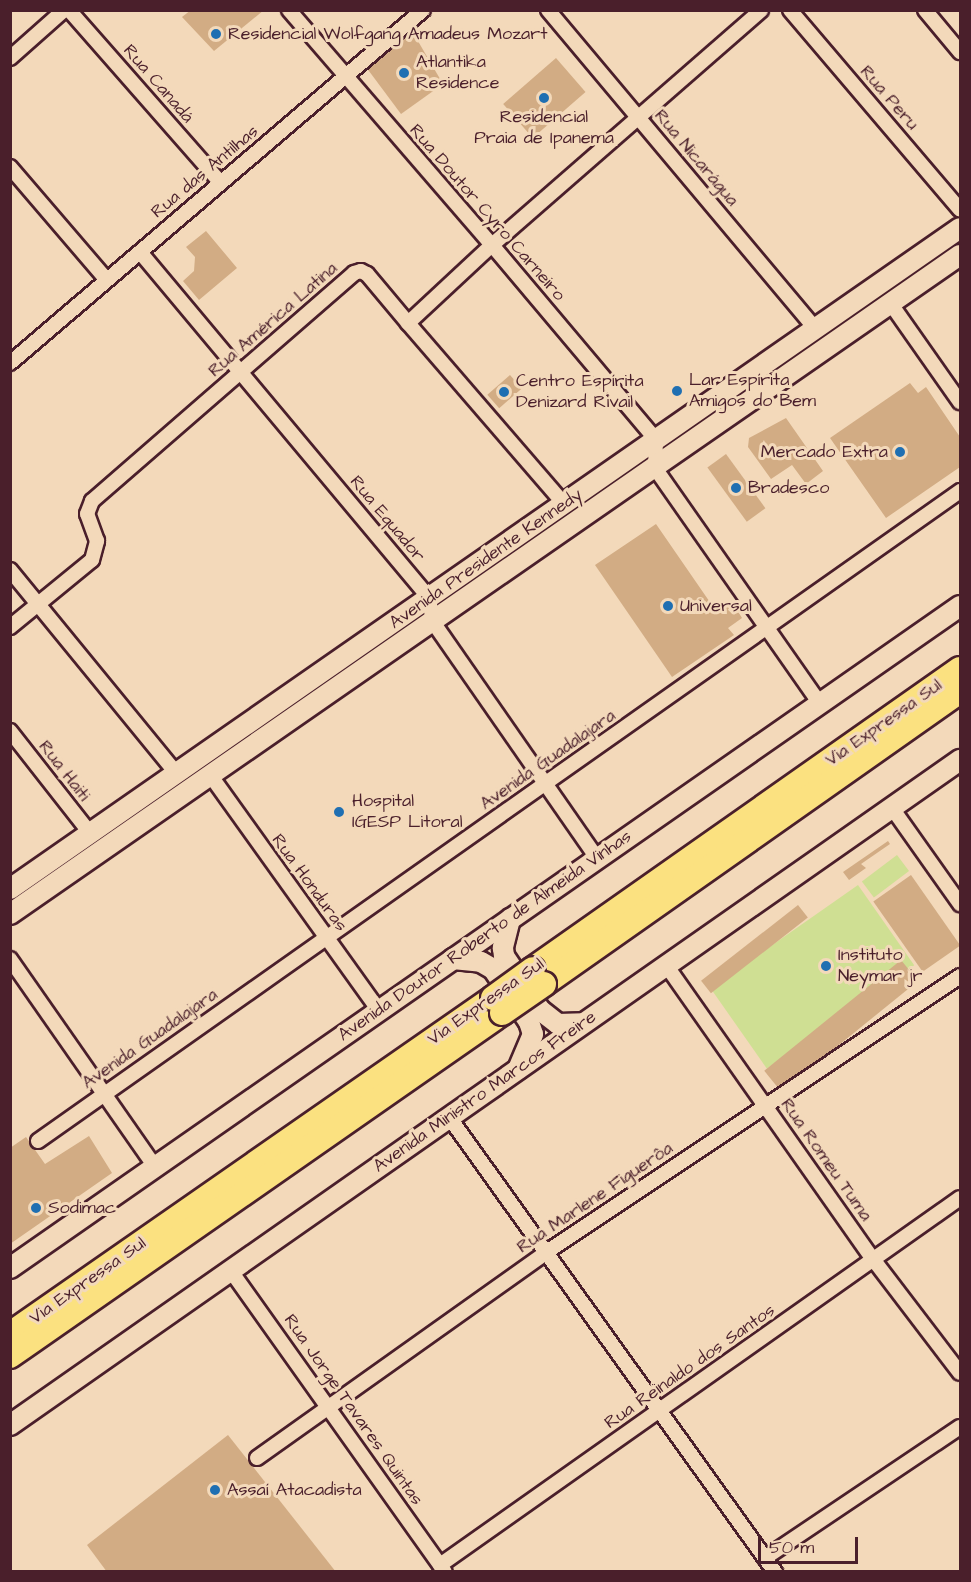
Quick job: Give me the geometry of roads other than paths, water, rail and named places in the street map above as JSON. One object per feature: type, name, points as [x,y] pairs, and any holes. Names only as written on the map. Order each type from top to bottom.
[{"type":"highway","name":"Via Expressa Sul","points":[[538,977],[960,669]]},
{"type":"highway","name":"Via Expressa Sul","points":[[10,1356],[538,977],[960,692]]},
{"type":"highway","name":"Via Expressa Sul","points":[[10,1334],[498,1005]]},
{"type":"main road","name":"Avenida Presidente Kennedy","points":[[10,889],[960,228]]},
{"type":"main road","name":"Avenida Presidente Kennedy","points":[[10,915],[960,255]]},
{"type":"main road","name":"Avenida Doutor Roberto de Almeida Vinhas","points":[[10,1268],[960,606]]},
{"type":"main road","name":"Avenida Ministro Marcos Freire","points":[[10,1425],[960,760]]},
{"type":"main road","points":[[510,919],[503,948],[504,956],[540,1010],[558,1024],[583,1023]]},
{"type":"main road","points":[[453,958],[481,962],[493,969],[529,1022],[533,1034],[518,1069]]},
{"type":"street","points":[[10,58],[64,10]]},
{"type":"street","name":"Rua Canadá","points":[[69,10],[220,182]]},
{"type":"street","name":"Rua Doutor Cyro Carneiro","points":[[289,10],[345,78],[492,245],[656,441]]},
{"type":"street","name":"Rua das Antilhas","points":[[10,363],[423,10]]},
{"type":"street","name":"Rua Nicarágua","points":[[548,10],[816,329]]},
{"type":"street","points":[[564,504],[408,323],[492,245],[760,10]]},
{"type":"street","name":"Rua Peru","points":[[790,10],[960,210]]},
{"type":"street","points":[[925,10],[960,52]]},
{"type":"street","points":[[10,167],[106,279]]},
{"type":"street","name":"Rua Equador","points":[[140,252],[429,598]]},
{"type":"street","name":"Rua América Latina","points":[[10,627],[93,560],[97,541],[87,519],[88,505],[354,273],[361,271],[367,274],[408,323]]},
{"type":"street","points":[[891,304],[960,402]]},
{"type":"street","points":[[656,441],[654,468],[820,704]]},
{"type":"street","name":"Avenida Guadalajara","points":[[38,1141],[960,491]]},
{"type":"street","points":[[10,570],[176,773]]},
{"type":"street","points":[[429,598],[433,622],[597,858]]},
{"type":"street","name":"Rua Haiti","points":[[10,731],[90,834]]},
{"type":"street","name":"Rua Honduras","points":[[211,776],[379,1011]]},
{"type":"street","points":[[892,808],[960,903]]},
{"type":"street","points":[[10,959],[155,1167]]},
{"type":"street","name":"Rua Romeu Tuma","points":[[666,965],[873,1259],[960,1374]]},
{"type":"street","name":"Rua Marlene Figuerôa","points":[[257,1458],[545,1253],[960,976]]},
{"type":"street","points":[[450,1117],[775,1572]]},
{"type":"street","name":"Rua Reinaldo dos Santos","points":[[442,1568],[659,1410],[960,1198]]},
{"type":"street","name":"Rua Jorge Tavares Quintas","points":[[231,1271],[442,1568]]},
{"type":"street","points":[[765,1558],[960,1427]]},
{"type":"place","name":"Residencial Wolfgang Amadeus Mozart","points":[[216,34]]},
{"type":"place","name":"Atlantika Residence","points":[[404,73]]},
{"type":"place","name":"Residencial Praia de Ipanema","points":[[544,98]]},
{"type":"place","name":"Lar Espírita Amigos do Bem","points":[[677,391]]},
{"type":"place","name":"Centro Espírita Denizard Rivail","points":[[504,392]]},
{"type":"place","name":"Mercado Extra","points":[[900,452]]},
{"type":"place","name":"Bradesco","points":[[736,488]]},
{"type":"place","name":"Universal","points":[[668,606]]},
{"type":"place","name":"Hospital IGESP Litoral","points":[[339,812]]},
{"type":"place","name":"Instituto Neymar jr","points":[[826,966]]},
{"type":"place","name":"Sodimac","points":[[36,1208]]},
{"type":"place","name":"Assaí Atacadista","points":[[215,1490]]}]
